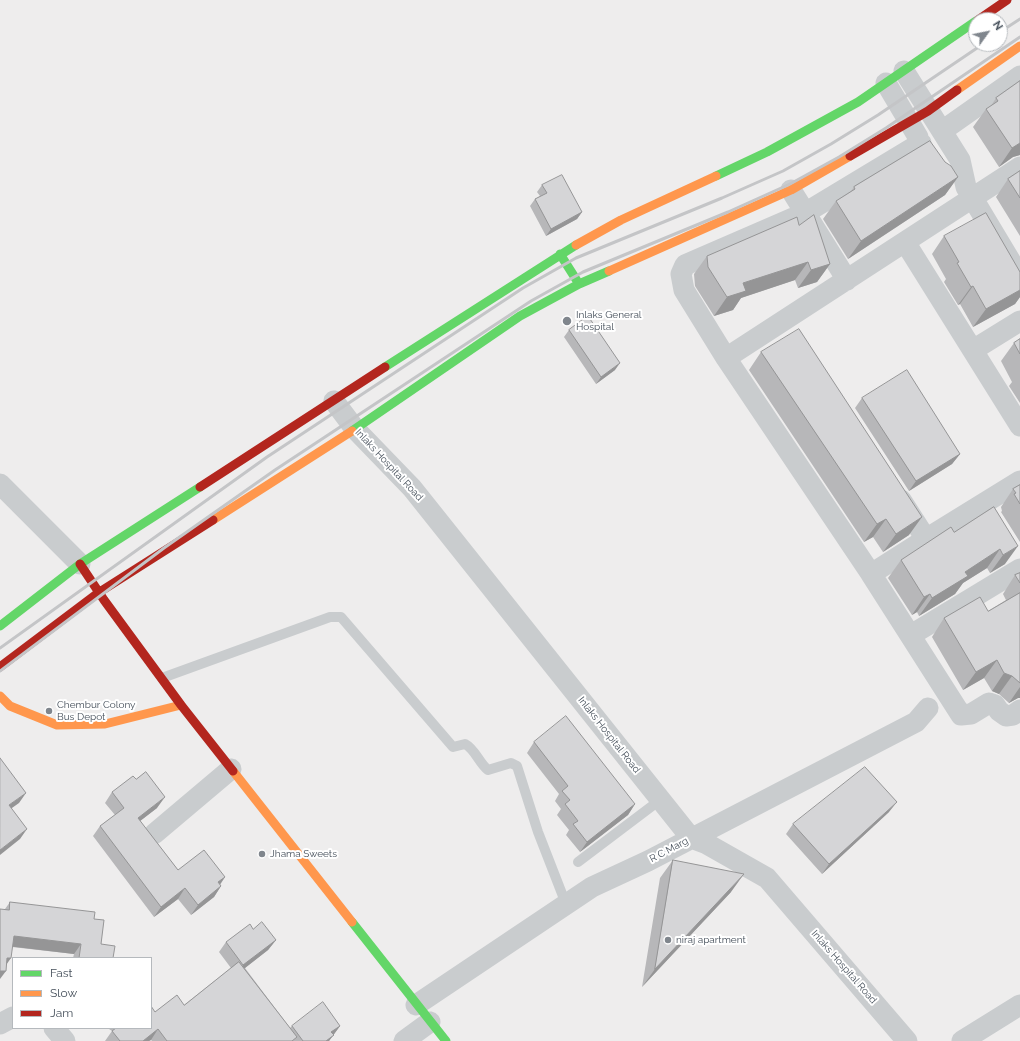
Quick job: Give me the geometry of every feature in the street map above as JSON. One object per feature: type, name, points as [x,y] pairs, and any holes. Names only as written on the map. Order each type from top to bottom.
[{"type":"main road","points":[[990,12],[1007,0]]},
{"type":"main road","points":[[0,626],[80,564],[560,254],[621,220],[768,152],[858,102],[968,27]]},
{"type":"main road","points":[[0,667],[98,594],[355,429],[520,316],[579,284],[791,190],[928,111],[1020,46]]},
{"type":"main road","points":[[560,254],[579,284]]},
{"type":"main road","points":[[80,564],[98,594],[181,705],[416,1005],[446,1041]]},
{"type":"main road","points":[[0,696],[10,706],[57,725],[106,724],[181,705]]},
{"type":"street","points":[[904,71],[960,160],[969,193],[1020,277]]},
{"type":"street","points":[[942,131],[1020,76]]},
{"type":"street","points":[[886,83],[908,122],[938,167],[969,193]]},
{"type":"street","points":[[921,142],[805,213],[684,265],[681,274],[684,290],[726,358],[871,574],[961,715],[971,714],[989,703],[995,705],[999,711],[1006,716],[1013,715],[1020,710]]},
{"type":"street","points":[[726,358],[788,327],[847,280],[905,242],[969,193],[1020,167]]},
{"type":"street","points":[[791,190],[847,280]]},
{"type":"street","points":[[905,242],[1020,426]]},
{"type":"street","points":[[973,350],[1020,321]]},
{"type":"street","name":"Inlaks Hospital Road","points":[[334,401],[355,429],[412,488],[690,838],[707,844],[767,878],[907,1041]]},
{"type":"street","points":[[871,574],[926,539],[987,511],[1020,481]]},
{"type":"street","points":[[0,484],[80,564]]},
{"type":"street","points":[[891,486],[926,539]]},
{"type":"street","points":[[911,636],[1017,562]]},
{"type":"street","name":"R C Marg","points":[[416,1005],[592,887],[648,861],[916,722],[928,708]]},
{"type":"street","points":[[154,834],[231,769]]},
{"type":"street","points":[[962,1041],[1020,1005]]},
{"type":"street","points":[[0,1024],[12,1018]]},
{"type":"street","points":[[404,1041],[430,1022]]},
{"type":"street","points":[[55,1029],[65,1041]]},
{"type":"lane","points":[[162,678],[330,617],[341,617],[453,747],[465,744],[469,746],[482,766],[488,770],[511,763],[517,766],[538,832],[566,904]]},
{"type":"lane","points":[[578,862],[660,800]]},
{"type":"building","points":[[1020,81],[1020,143],[1012,148],[986,109],[998,101],[996,98]]},
{"type":"building","points":[[930,141],[945,162],[951,166],[958,177],[861,241],[836,201],[855,189],[854,187]]},
{"type":"building","points":[[1020,171],[1020,198],[1008,179]]},
{"type":"building","points":[[562,175],[582,212],[551,229],[535,199],[547,193],[542,185]]},
{"type":"building","points":[[986,213],[1020,272],[1020,290],[986,309],[973,286],[971,287],[957,263],[959,262],[944,236]]},
{"type":"building","points":[[814,215],[830,264],[811,270],[808,262],[743,283],[746,291],[727,297],[708,267],[707,256],[797,217],[799,225]]},
{"type":"building","points":[[588,316],[620,363],[601,377],[569,330]]},
{"type":"building","points":[[799,329],[922,517],[896,534],[886,519],[877,524],[761,352]]},
{"type":"building","points":[[1020,339],[1020,354],[1014,343]]},
{"type":"building","points":[[907,370],[960,454],[916,481],[862,398]]},
{"type":"building","points":[[1020,485],[1020,504],[1014,494],[1016,493],[1013,489]]},
{"type":"building","points":[[994,507],[1018,546],[1003,555],[1000,549],[965,572],[968,576],[932,598],[930,594],[924,597],[901,560],[951,527],[954,532]]},
{"type":"building","points":[[1020,573],[1020,583],[1015,575]]},
{"type":"building","points":[[1020,593],[1020,683],[1012,676],[1004,673],[997,660],[976,672],[944,618],[980,597],[988,611]]},
{"type":"building","points":[[566,716],[635,804],[587,842],[573,824],[578,821],[565,804],[570,800],[562,791],[568,786],[534,742]]},
{"type":"building","points":[[0,758],[26,793],[9,805],[27,829],[0,850]]},
{"type":"building","points":[[865,767],[897,802],[829,864],[793,824]]},
{"type":"building","points":[[146,772],[165,797],[138,818],[178,870],[204,850],[225,877],[218,882],[221,886],[198,905],[185,888],[161,907],[100,826],[124,808],[112,792],[133,776],[136,779]]},
{"type":"building","name":"niraj apartment","points":[[673,860],[744,874],[655,969]]},
{"type":"building","points":[[10,902],[95,912],[94,919],[104,920],[101,944],[115,946],[113,957],[79,957],[81,944],[14,936],[11,958],[7,958],[6,971],[0,971],[0,909],[9,910]]},
{"type":"building","points":[[262,922],[276,940],[243,965],[226,942],[250,924],[253,929]]},
{"type":"building","points":[[239,962],[297,1037],[292,1041],[167,1041],[158,1029],[143,1041],[120,1041],[112,1031],[115,1029],[152,1029],[152,1008],[155,1012],[177,995],[184,1005]]},
{"type":"building","points":[[323,1002],[340,1026],[331,1032],[334,1035],[326,1041],[303,1041],[292,1026]]},
{"type":"railway","points":[[1008,27],[1020,19]]},
{"type":"railway","points":[[0,671],[164,548],[275,470],[531,301],[583,272],[728,212],[790,184],[839,157],[886,128],[1020,37]]},
{"type":"railway","points":[[0,648],[267,457],[523,288],[576,258],[722,198],[783,171],[878,115],[971,52]]},
{"type":"traffic: fast","points":[[716,176],[767,152],[858,102],[968,26]]},
{"type":"traffic: fast","points":[[385,367],[576,245]]},
{"type":"traffic: fast","points":[[560,254],[579,284]]},
{"type":"traffic: fast","points":[[352,431],[520,316],[579,284],[609,271]]},
{"type":"traffic: fast","points":[[0,626],[80,564],[200,487]]},
{"type":"traffic: fast","points":[[352,922],[446,1041]]},
{"type":"traffic: slow","points":[[957,90],[1020,46]]},
{"type":"traffic: slow","points":[[609,271],[791,190],[850,156]]},
{"type":"traffic: slow","points":[[576,245],[621,220],[716,176]]},
{"type":"traffic: slow","points":[[213,520],[352,431]]},
{"type":"traffic: slow","points":[[0,696],[10,706],[57,725],[105,724],[181,705]]},
{"type":"traffic: slow","points":[[233,771],[352,922]]},
{"type":"traffic: jam","points":[[990,12],[1007,0]]},
{"type":"traffic: jam","points":[[850,156],[928,111],[957,90]]},
{"type":"traffic: jam","points":[[200,487],[385,367]]},
{"type":"traffic: jam","points":[[0,667],[98,593],[213,520]]},
{"type":"traffic: jam","points":[[80,564],[104,600],[181,705],[233,771]]},
{"type":"place","name":"Inlaks General Hospital","points":[[567,321]]},
{"type":"place","name":"Chembur Colony Bus Depot","points":[[49,711]]},
{"type":"place","name":"Jhama Sweets","points":[[262,854]]},
{"type":"place","name":"niraj apartment","points":[[668,940]]}]
